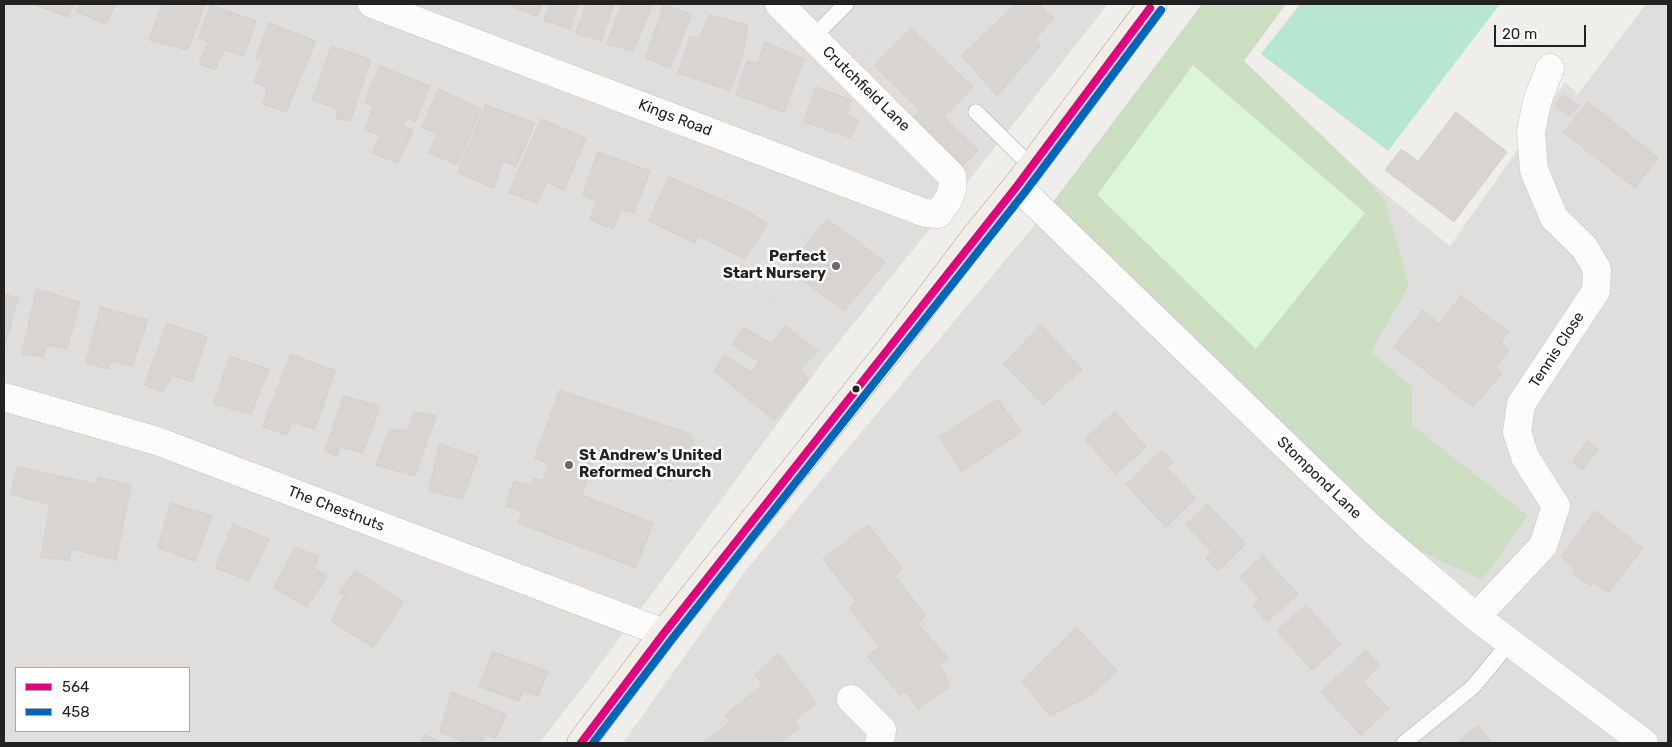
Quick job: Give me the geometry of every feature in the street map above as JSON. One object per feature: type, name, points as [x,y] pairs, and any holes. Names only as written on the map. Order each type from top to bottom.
[{"type":"main road","points":[[582,743],[664,633],[892,347],[1024,176],[1149,5]]},
{"type":"street","name":"Kings Road","points":[[372,4],[925,213],[938,214],[945,206],[954,185],[952,176]]},
{"type":"street","name":"Crutchfield Lane","points":[[779,4],[952,176]]},
{"type":"street","name":"Tennis Close","points":[[1476,617],[1543,546],[1556,506],[1525,457],[1517,432],[1521,404],[1596,291],[1597,269],[1584,247],[1554,218],[1534,170],[1531,132],[1537,102],[1550,68]]},
{"type":"street","name":"Stompond Lane","points":[[1024,176],[1372,529],[1476,617],[1644,743]]},
{"type":"street","name":"The Chestnuts","points":[[4,397],[158,441],[664,633]]},
{"type":"street","points":[[851,699],[882,730],[879,743]]},
{"type":"lane","points":[[813,37],[846,4]]},
{"type":"lane","points":[[976,112],[1024,176]]},
{"type":"lane","points":[[1404,743],[1473,687],[1510,642]]},
{"type":"shaded area","points":[[4,4],[1108,4],[825,359],[587,682],[539,743],[4,743]]},
{"type":"shaded area","points":[[819,4],[891,4],[902,15],[862,56],[815,10]]},
{"type":"shaded area","points":[[1202,4],[1286,4],[1244,61],[1366,178],[1450,246],[1565,82],[1578,94],[1646,4],[1668,4],[1668,743],[623,743],[746,570],[1044,214]]},
{"type":"shaded area","points":[[787,189],[825,205],[780,265],[789,276],[766,305],[730,283]]},
{"type":"green space","points":[[1202,4],[1286,4],[1244,61],[1366,178],[1385,201],[1409,285],[1371,352],[1412,387],[1412,425],[1528,516],[1482,580],[1372,529],[1044,214]]},
{"type":"green space","points":[[1300,4],[1500,4],[1388,151],[1261,54]]},
{"type":"green space","points":[[1193,65],[1365,213],[1256,349],[1097,195]]},
{"type":"building","points":[[39,4],[73,4],[68,17],[38,6]]},
{"type":"building","points":[[80,4],[115,4],[106,24],[77,12]]},
{"type":"building","points":[[163,4],[205,4],[188,50],[149,40]]},
{"type":"building","points":[[514,4],[542,4],[537,16],[512,7]]},
{"type":"building","points":[[550,4],[578,4],[570,29],[544,20]]},
{"type":"building","points":[[587,4],[614,4],[601,41],[576,33]]},
{"type":"building","points":[[622,4],[653,4],[633,51],[607,44]]},
{"type":"building","points":[[1016,4],[1038,4],[1054,18],[1035,40],[1041,45],[997,96],[962,56]]},
{"type":"building","points":[[211,5],[256,21],[244,56],[224,50],[215,70],[199,64],[209,42],[199,38]]},
{"type":"building","points":[[664,5],[692,14],[670,68],[646,58]]},
{"type":"building","points":[[709,15],[748,25],[743,55],[730,91],[678,73],[690,37],[700,38]]},
{"type":"building","points":[[269,23],[316,41],[286,112],[263,104],[267,88],[254,82],[263,61],[256,59]]},
{"type":"building","points":[[911,28],[973,87],[944,117],[978,150],[963,166],[913,118],[920,110],[874,66]]},
{"type":"building","points":[[765,42],[804,59],[784,112],[736,95],[747,61],[758,63]]},
{"type":"building","points":[[332,46],[371,60],[350,121],[336,119],[337,109],[312,100]]},
{"type":"building","points":[[380,66],[430,86],[415,122],[407,117],[403,126],[413,130],[398,163],[372,153],[380,135],[365,130],[373,106],[365,103]]},
{"type":"building","points":[[816,87],[851,100],[847,115],[859,120],[851,138],[804,122]]},
{"type":"building","points":[[439,89],[481,109],[458,165],[429,153],[437,134],[422,127]]},
{"type":"building","points":[[1564,95],[1578,106],[1569,116],[1555,105]]},
{"type":"building","points":[[1588,102],[1658,158],[1635,188],[1564,133]]},
{"type":"building","points":[[486,105],[535,123],[516,166],[503,161],[494,188],[458,173]]},
{"type":"building","points":[[1456,112],[1507,152],[1454,222],[1385,170],[1401,149],[1418,161]]},
{"type":"building","points":[[541,119],[586,138],[564,190],[547,182],[537,203],[509,193]]},
{"type":"building","points":[[598,152],[650,171],[634,213],[621,210],[613,229],[590,220],[596,201],[583,196]]},
{"type":"building","points":[[669,177],[744,209],[767,224],[745,259],[699,236],[695,243],[649,221]]},
{"type":"building","name":"Perfect Start Nursery","points":[[827,219],[885,262],[844,311],[788,269]]},
{"type":"building","points":[[37,289],[80,302],[67,349],[47,345],[44,357],[22,354]]},
{"type":"building","points":[[4,294],[18,298],[4,348]]},
{"type":"building","points":[[1461,296],[1509,332],[1501,342],[1509,351],[1495,367],[1502,373],[1473,407],[1394,347],[1423,310],[1439,324]]},
{"type":"building","points":[[101,307],[148,320],[132,366],[111,361],[108,369],[86,363]]},
{"type":"building","points":[[167,323],[207,337],[192,382],[172,375],[163,392],[145,385]]},
{"type":"building","points":[[1041,325],[1082,369],[1043,405],[1004,364]]},
{"type":"building","points":[[785,326],[818,351],[800,370],[809,379],[774,420],[714,371],[724,355],[751,372],[759,362],[732,344],[744,327],[771,344]]},
{"type":"building","points":[[291,354],[335,371],[315,429],[292,422],[287,435],[263,427]]},
{"type":"building","points":[[230,356],[269,369],[251,414],[214,404]]},
{"type":"building","points":[[560,390],[691,434],[698,465],[671,481],[597,453],[582,495],[653,523],[636,568],[518,523],[522,512],[506,506],[514,481],[532,485],[534,478],[543,481],[549,464],[535,458]]},
{"type":"building","points":[[344,396],[380,406],[363,453],[340,447],[337,456],[325,451]]},
{"type":"building","points":[[998,400],[1022,432],[962,472],[939,437]]},
{"type":"building","points":[[414,412],[436,416],[415,476],[376,465],[389,429],[407,431]]},
{"type":"building","points":[[1115,412],[1146,447],[1116,474],[1085,439]]},
{"type":"building","points":[[1588,441],[1599,449],[1582,470],[1572,462]]},
{"type":"building","points":[[440,444],[478,457],[462,499],[429,491]]},
{"type":"building","points":[[1162,450],[1174,462],[1167,468],[1196,498],[1166,527],[1126,485]]},
{"type":"building","points":[[18,467],[96,484],[98,477],[131,485],[116,560],[72,549],[69,561],[41,557],[50,505],[11,494]]},
{"type":"building","points":[[171,503],[212,516],[195,561],[158,548]]},
{"type":"building","points":[[1207,504],[1246,544],[1218,571],[1206,558],[1212,552],[1186,525]]},
{"type":"building","points":[[1595,511],[1643,548],[1608,593],[1593,582],[1590,586],[1572,572],[1575,569],[1561,557]]},
{"type":"building","points":[[233,524],[269,539],[249,581],[216,568]]},
{"type":"building","points":[[868,525],[903,569],[895,576],[926,616],[917,623],[948,658],[940,665],[951,686],[918,709],[906,692],[900,695],[867,656],[880,647],[849,608],[856,601],[823,559]]},
{"type":"building","points":[[295,548],[319,556],[314,568],[327,576],[307,607],[274,588]]},
{"type":"building","points":[[1263,556],[1298,594],[1267,622],[1253,606],[1260,600],[1240,577]]},
{"type":"building","points":[[355,571],[404,602],[373,647],[331,621],[345,594],[339,593]]},
{"type":"building","points":[[1306,605],[1341,644],[1312,670],[1277,631]]},
{"type":"building","points":[[1077,628],[1117,671],[1092,695],[1050,716],[1022,681]]},
{"type":"building","points":[[1366,650],[1380,665],[1363,682],[1389,709],[1361,735],[1321,692]]},
{"type":"building","points":[[493,652],[548,671],[538,696],[523,691],[519,701],[479,687]]},
{"type":"building","points":[[779,654],[816,703],[794,721],[799,728],[778,743],[702,743],[730,722],[725,715],[763,685],[755,675]]},
{"type":"building","points":[[452,692],[506,714],[496,738],[485,734],[481,743],[467,743],[440,732]]},
{"type":"building","points":[[1478,726],[1492,743],[1457,743]]},
{"type":"building","points":[[425,735],[443,743],[421,743]]},
{"type":"transit line","name":"564","points":[[581,743],[664,633],[1017,186],[1150,8]]},
{"type":"transit line","name":"458","points":[[593,743],[672,639],[1025,192],[1161,10]]},
{"type":"place","name":"Perfect Start Nursery","points":[[836,266]]},
{"type":"place","name":"St Andrew's United Reformed Church","points":[[569,465]]}]
